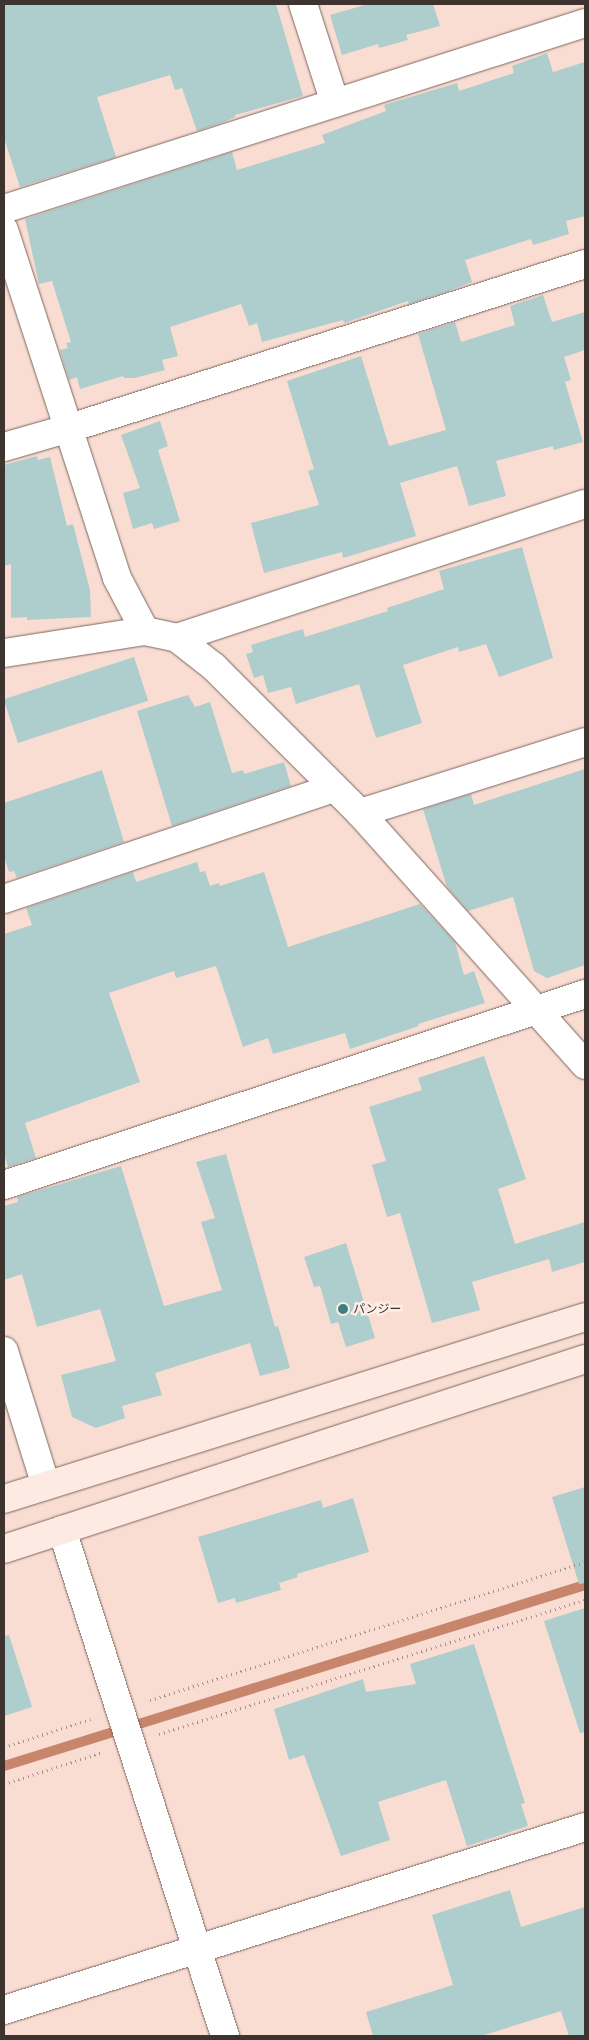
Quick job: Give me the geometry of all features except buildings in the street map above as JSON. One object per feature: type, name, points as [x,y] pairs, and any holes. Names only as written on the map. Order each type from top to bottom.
[{"type":"street","points":[[303,4],[334,103]]},
{"type":"street","points":[[4,209],[585,22]]},
{"type":"street","points":[[4,230],[70,428],[117,578],[145,630]]},
{"type":"street","points":[[4,447],[70,428],[585,264]]},
{"type":"street","points":[[177,638],[585,504]]},
{"type":"street","points":[[4,653],[145,630],[177,638],[214,667],[360,814],[538,1009],[585,1065]]},
{"type":"street","points":[[360,814],[585,742]]},
{"type":"street","points":[[4,899],[334,788]]},
{"type":"street","points":[[4,1185],[585,994]]},
{"type":"street","points":[[4,1499],[585,1317]]},
{"type":"street","points":[[4,1351],[46,1486]]},
{"type":"street","points":[[4,1549],[585,1359]]},
{"type":"street","points":[[62,1530],[225,2036]]},
{"type":"street","points":[[4,2010],[585,1827]]},
{"type":"path","points":[[4,1784],[126,1727],[585,1562]]},
{"type":"path","points":[[4,1747],[126,1727],[585,1600]]},
{"type":"waterway","points":[[4,1766],[585,1585]]},
{"type":"place","name":"パンジー","points":[[343,1309]]}]
